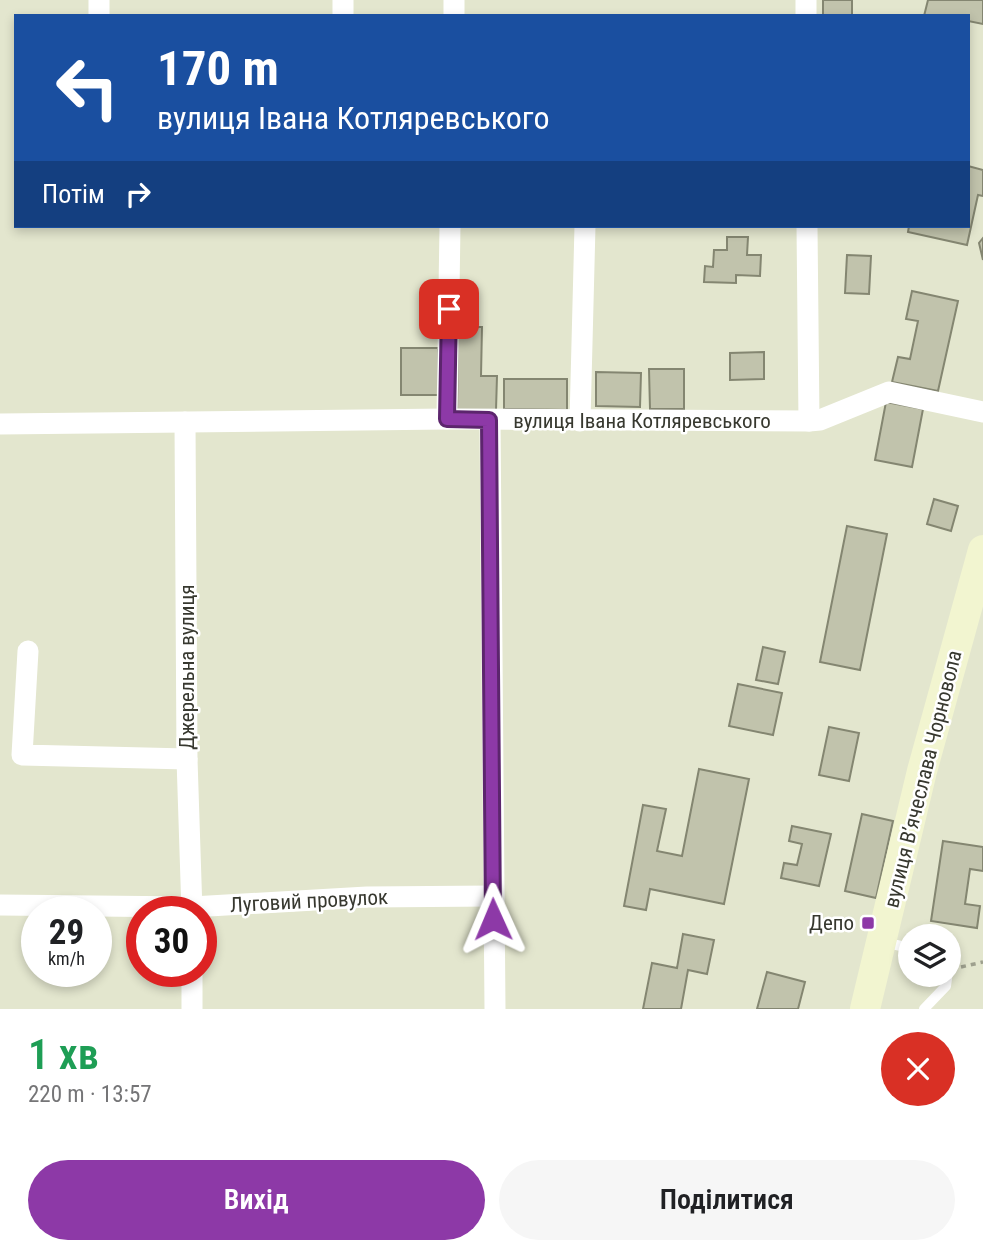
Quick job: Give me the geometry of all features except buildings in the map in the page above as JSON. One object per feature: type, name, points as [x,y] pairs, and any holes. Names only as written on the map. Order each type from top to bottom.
[{"type":"street","points":[[447,419],[450,228]]},
{"type":"street","points":[[580,421],[585,228]]},
{"type":"street","points":[[807,228],[809,421]]},
{"type":"street","name":"вулиця Івана Котляревського","points":[[0,424],[447,419],[809,421],[820,420],[890,393],[983,412]]},
{"type":"street","points":[[489,420],[495,1009]]},
{"type":"street","name":"Джерельна вулиця","points":[[185,422],[187,759],[192,896]]},
{"type":"street","name":"вулиця Вʼячеслава Чорновола","points":[[865,1009],[897,945],[922,771],[983,550]]},
{"type":"street","points":[[28,651],[22,755],[187,759]]},
{"type":"street","name":"Луговий провулок","points":[[217,908],[367,897],[493,896]]},
{"type":"street","name":"Луговий провулок","points":[[0,905],[126,908]]},
{"type":"street","points":[[192,987],[192,1009]]},
{"type":"lane","points":[[924,1009],[940,996],[943,987]]},
{"type":"path","points":[[961,967],[983,962]]},
{"type":"place","name":"Депо","points":[[868,923]]},
{"type":"route","points":[[449,309],[447,419],[489,420],[493,919]]}]
